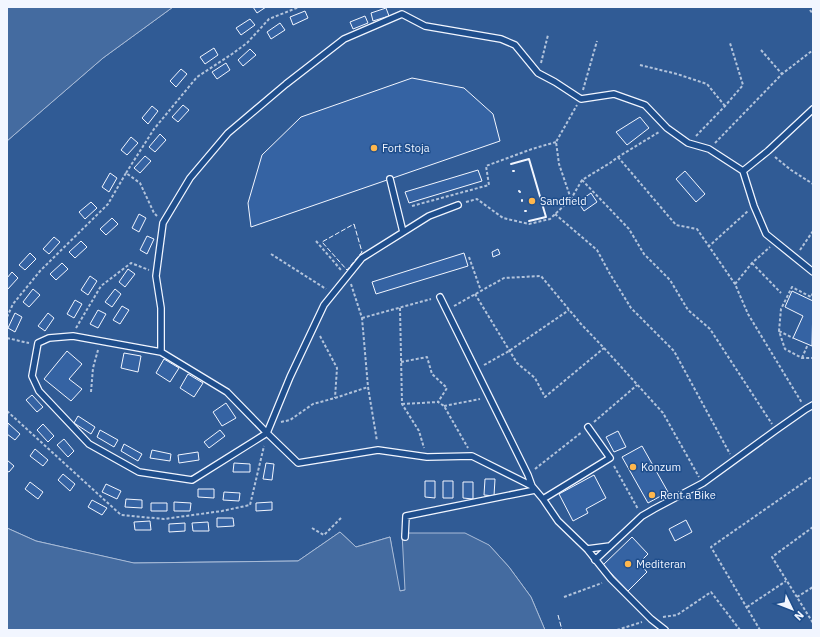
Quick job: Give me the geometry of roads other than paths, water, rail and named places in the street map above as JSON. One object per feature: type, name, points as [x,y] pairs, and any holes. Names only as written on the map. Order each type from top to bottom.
[{"type":"lane","points":[[402,7],[402,14]]},
{"type":"lane","points":[[402,14],[425,26],[501,39],[515,45],[538,74],[555,82],[581,99],[614,94],[645,105],[667,128],[688,143],[709,149],[743,171],[754,206],[766,234],[813,272]]},
{"type":"lane","points":[[161,352],[161,308],[156,272],[163,223],[190,178],[228,133],[286,84],[344,39],[402,14]]},
{"type":"lane","points":[[743,171],[768,151],[813,109]]},
{"type":"lane","points":[[390,179],[403,232]]},
{"type":"lane","points":[[458,205],[429,216],[362,258],[324,305],[290,377],[267,433],[192,480],[139,472],[89,444],[39,391],[32,376],[38,343],[50,338],[74,336],[161,352],[227,392],[267,433],[298,464],[378,450],[427,457],[472,456],[534,488]]},
{"type":"lane","points":[[440,297],[534,488],[558,521],[587,549],[611,579],[651,620],[665,630]]},
{"type":"lane","points":[[596,560],[642,516],[703,483],[813,405]]},
{"type":"lane","points":[[543,499],[610,458],[588,427]]},
{"type":"lane","points":[[405,537],[406,516],[534,488]]},
{"type":"lane","points":[[587,549],[610,546]]},
{"type":"place","name":"Fort Stoja","points":[[374,148]]},
{"type":"place","name":"Sandfield","points":[[532,201]]},
{"type":"place","name":"Konzum","points":[[633,467]]},
{"type":"place","name":"Rent a Bike","points":[[652,495]]},
{"type":"place","name":"Mediteran","points":[[628,564]]}]
